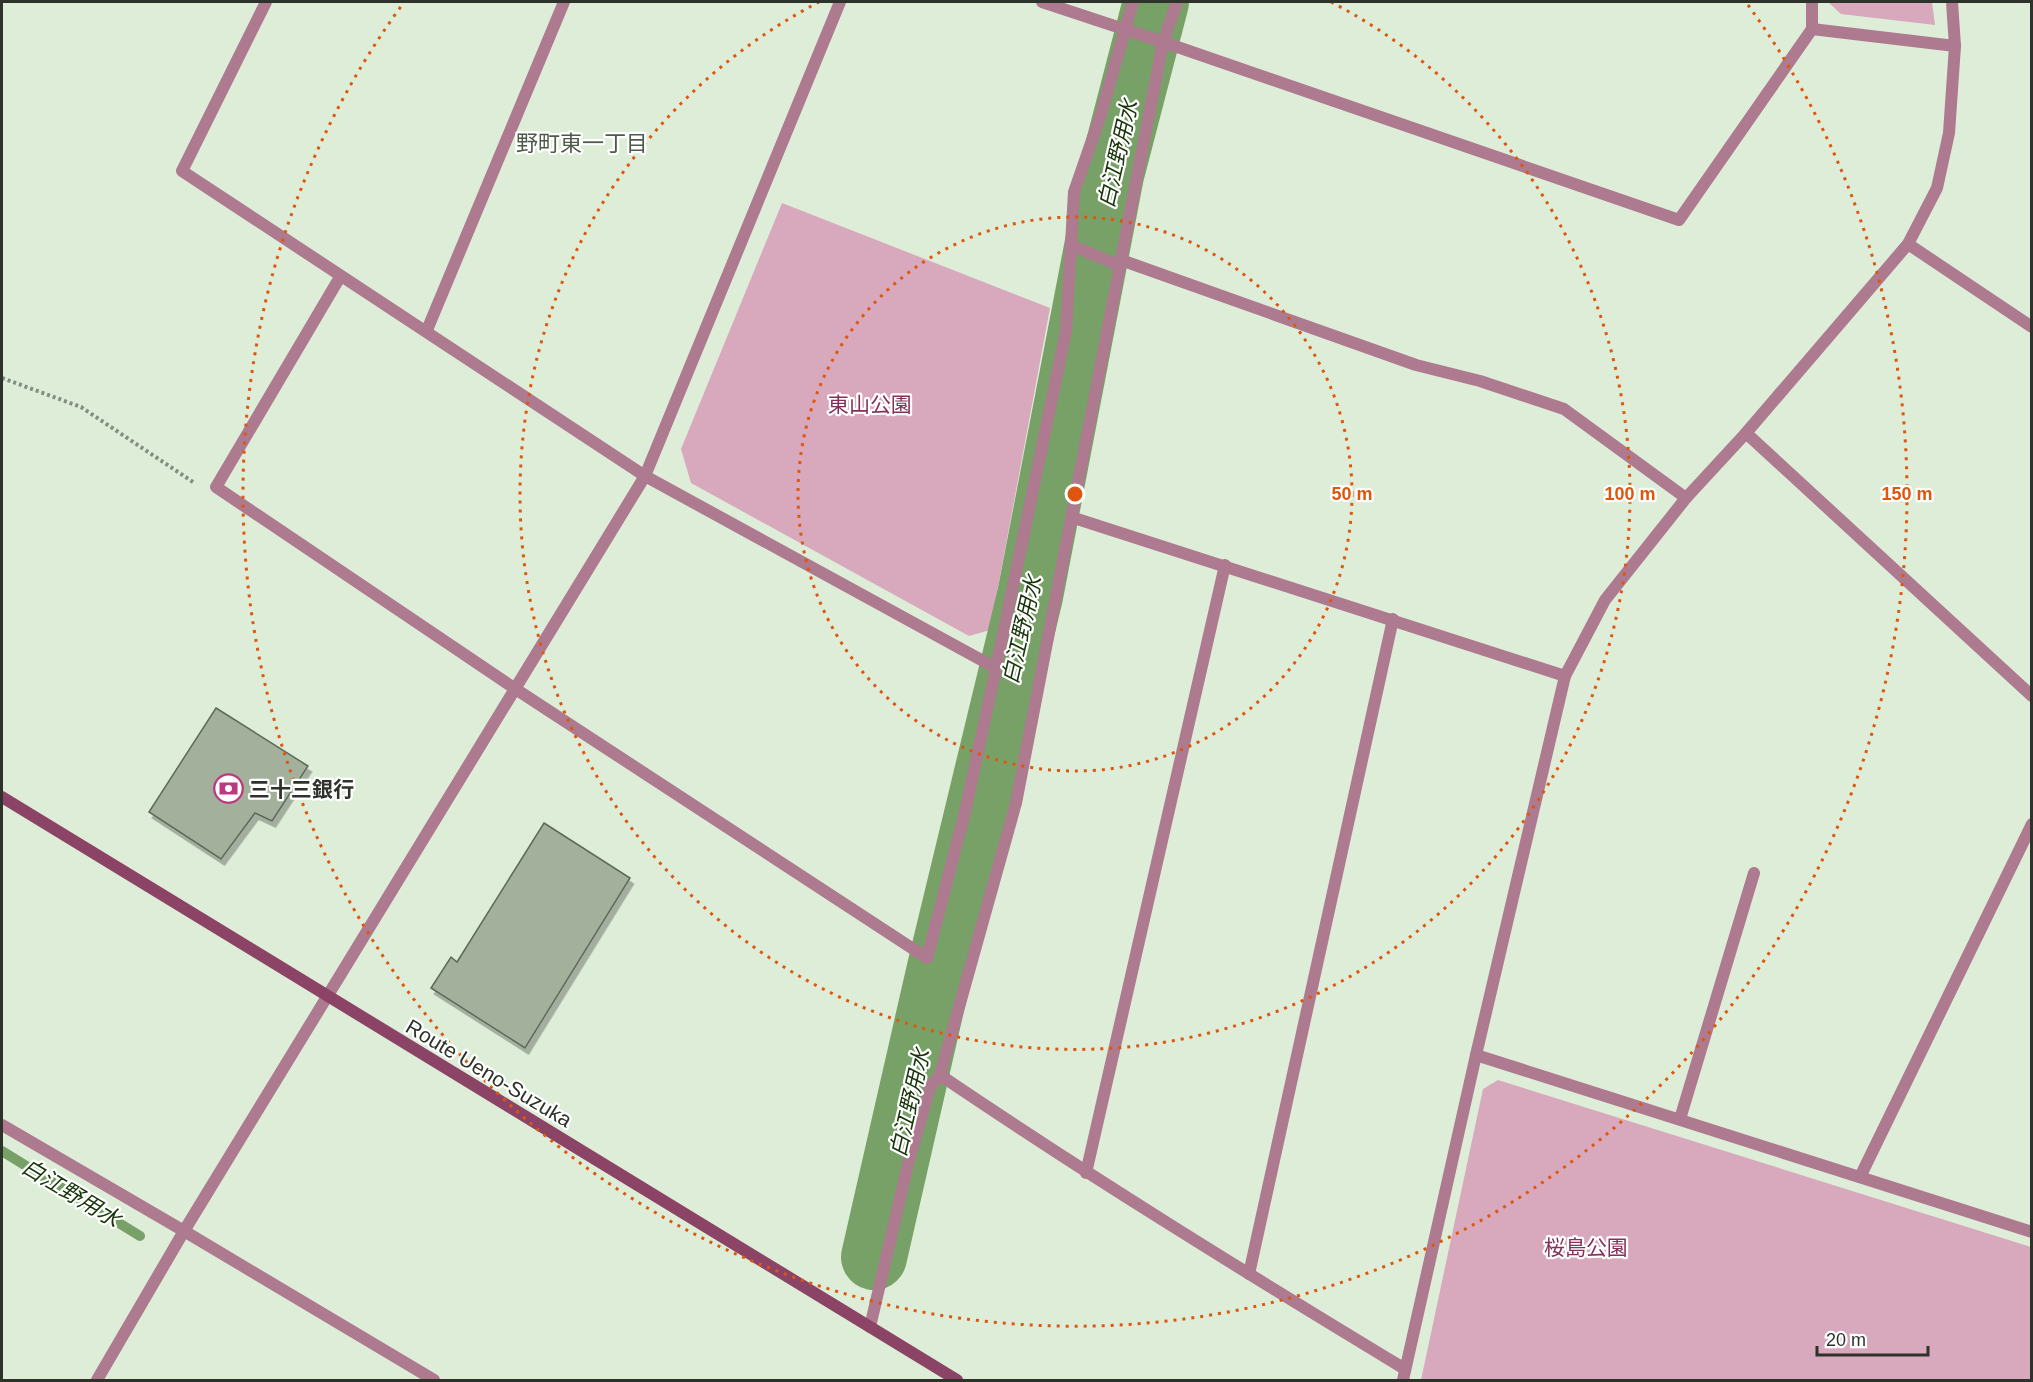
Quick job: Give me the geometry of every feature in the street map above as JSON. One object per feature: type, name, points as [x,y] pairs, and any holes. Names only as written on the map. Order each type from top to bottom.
[{"type":"main road","name":"Route Ueno-Suzuka","points":[[2,797],[326,997],[957,1380]]},
{"type":"street","points":[[266,2],[182,171],[340,277],[427,330],[645,476],[996,668]]},
{"type":"street","points":[[427,330],[564,2]]},
{"type":"street","points":[[97,1380],[184,1231],[645,476],[840,2]]},
{"type":"street","points":[[1042,2],[1679,220],[1812,29],[1812,2]]},
{"type":"street","points":[[340,277],[216,487],[514,688],[927,958],[965,812],[1066,331],[1074,192],[1128,32],[1133,2]]},
{"type":"street","points":[[870,1327],[908,1164],[930,1087],[940,1075],[1016,803],[1160,41],[1177,2]]},
{"type":"street","points":[[940,1075],[1086,1173],[1249,1274],[1404,1375],[1565,676],[1605,600],[1686,498],[1746,433],[1908,244],[1937,188],[1949,133],[1955,46],[1952,2]]},
{"type":"street","points":[[1812,29],[1955,46]]},
{"type":"street","points":[[1908,244],[2031,327]]},
{"type":"street","points":[[1071,245],[1084,252],[1416,365],[1480,381],[1564,409],[1686,498]]},
{"type":"street","points":[[1746,433],[2031,696]]},
{"type":"street","points":[[1071,517],[1565,676]]},
{"type":"street","points":[[1086,1173],[1225,565]]},
{"type":"street","points":[[1249,1274],[1393,619]]},
{"type":"street","points":[[1860,1177],[2031,824]]},
{"type":"street","points":[[1680,1119],[1754,873]]},
{"type":"street","points":[[1476,1055],[2031,1232]]},
{"type":"street","points":[[2,1125],[434,1380]]},
{"type":"path","points":[[2,378],[81,407],[201,487],[216,487]]},
{"type":"green space","points":[[1828,2],[1932,2],[1935,25],[1841,14]]},
{"type":"green space","name":"東山公園","points":[[782,203],[1050,308],[990,630],[969,636],[691,483],[681,449]]},
{"type":"green space","name":"桜島公園","points":[[1498,1080],[2031,1247],[2031,1380],[1421,1380],[1483,1089]]},
{"type":"building","name":"三十三銀行","points":[[216,708],[308,766],[272,821],[255,813],[221,859],[149,812]]},
{"type":"building","points":[[544,823],[630,878],[525,1048],[431,988],[451,957],[457,962]]},
{"type":"waterway","name":"白江野用水","points":[[874,1257],[940,968],[1030,596],[1111,175],[1156,2]]},
{"type":"waterway","name":"白江野用水","points":[[2,1151],[140,1236]]},
{"type":"place","name":"三十三銀行","points":[[228,789]]},
{"type":"district","name":"野町東一丁目","points":[[582,143]]}]
